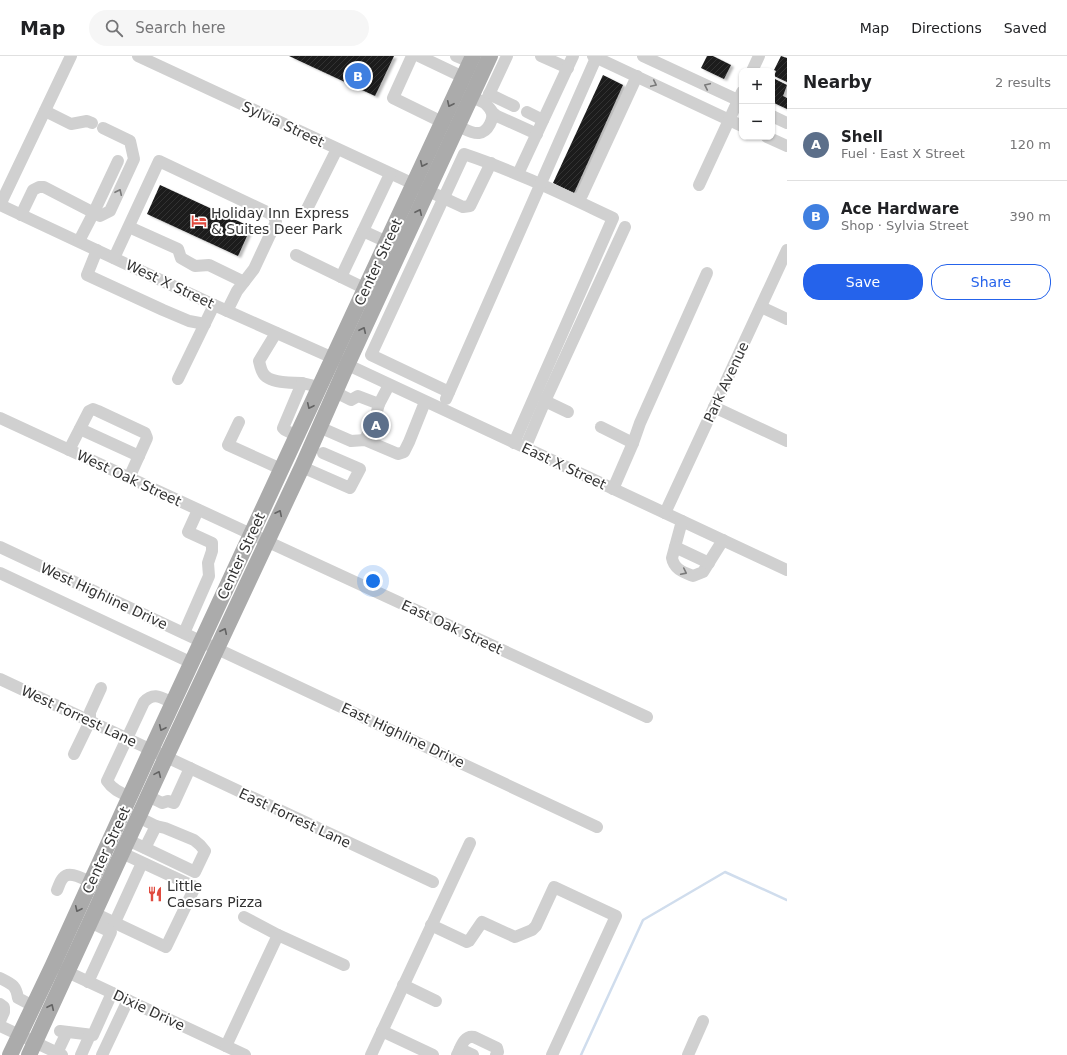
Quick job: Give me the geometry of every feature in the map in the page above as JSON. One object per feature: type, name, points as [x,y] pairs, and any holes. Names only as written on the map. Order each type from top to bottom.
[{"type":"main road","name":"Center Street","points":[[28,1043],[33,1006],[60,968],[92,917],[98,885],[125,846],[148,796],[158,753],[173,703],[192,663],[209,644],[213,616],[222,596],[302,467],[335,392],[340,362],[366,289],[463,77],[466,58]]},
{"type":"main road","points":[[466,58],[497,60]]},
{"type":"main road","name":"Center Street","points":[[10,1055],[28,1043],[98,885],[130,797],[158,753],[258,538],[281,470],[319,388],[340,362],[392,268],[458,126],[484,101],[497,60]]},
{"type":"street","points":[[0,205],[71,56]]},
{"type":"street","name":"Sylvia Street","points":[[138,56],[462,207],[470,206],[491,163]]},
{"type":"street","points":[[412,56],[393,98],[442,122]]},
{"type":"street","points":[[419,56],[463,77]]},
{"type":"street","points":[[541,56],[568,68]]},
{"type":"street","points":[[518,174],[573,56]]},
{"type":"street","points":[[643,56],[669,61],[739,97]]},
{"type":"street","points":[[753,68],[759,56]]},
{"type":"street","points":[[442,409],[595,57],[739,125]]},
{"type":"street","points":[[458,126],[472,132],[479,133],[484,131],[490,123],[492,118],[484,101],[497,60]]},
{"type":"street","points":[[582,196],[637,76]]},
{"type":"street","points":[[484,101],[514,106]]},
{"type":"street","points":[[484,101],[497,116],[537,134]]},
{"type":"street","points":[[699,185],[739,102]]},
{"type":"street","points":[[45,110],[71,124],[88,121],[92,123]]},
{"type":"street","points":[[527,112],[543,120]]},
{"type":"street","points":[[775,117],[787,123]]},
{"type":"street","points":[[21,215],[33,190],[39,187],[44,187],[100,216],[110,211],[134,159],[130,140],[103,128]]},
{"type":"street","points":[[774,140],[787,146]]},
{"type":"street","points":[[449,146],[464,154],[518,174],[614,218],[519,445]]},
{"type":"street","points":[[307,209],[337,149]]},
{"type":"street","points":[[449,392],[371,355],[464,154]]},
{"type":"street","points":[[78,241],[94,212],[118,161]]},
{"type":"street","points":[[114,258],[159,161],[266,211],[274,217],[276,222],[254,269],[237,291],[228,311]]},
{"type":"street","points":[[341,277],[390,174]]},
{"type":"street","name":"West X Street","points":[[0,205],[340,362]]},
{"type":"street","points":[[129,227],[178,249],[181,258],[195,266],[209,264],[244,282]]},
{"type":"street","points":[[519,445],[545,401],[625,227]]},
{"type":"street","points":[[363,231],[387,242]]},
{"type":"street","points":[[97,250],[87,275],[176,316],[189,321],[204,324]]},
{"type":"street","name":"Park Avenue","points":[[665,513],[787,250]]},
{"type":"street","points":[[296,255],[366,289]]},
{"type":"street","points":[[392,268],[407,275]]},
{"type":"street","points":[[613,489],[634,443],[640,423],[708,273]]},
{"type":"street","points":[[178,379],[214,305]]},
{"type":"street","points":[[761,307],[787,319]]},
{"type":"street","points":[[276,333],[259,361],[263,374],[268,378],[285,382],[302,383],[319,388]]},
{"type":"street","name":"East X Street","points":[[340,362],[787,570]]},
{"type":"street","points":[[297,436],[283,428],[302,383]]},
{"type":"street","points":[[365,440],[379,404],[389,385]]},
{"type":"street","points":[[335,392],[351,400],[358,396],[379,404]]},
{"type":"street","points":[[545,401],[568,412]]},
{"type":"street","points":[[319,427],[351,441],[365,440],[398,454],[404,452],[425,402]]},
{"type":"street","points":[[714,407],[787,441]]},
{"type":"street","points":[[69,450],[89,411],[94,410],[145,432],[146,438],[129,478]]},
{"type":"street","name":"West Oak Street","points":[[0,418],[258,538]]},
{"type":"street","points":[[239,422],[228,445],[281,470]]},
{"type":"street","points":[[601,427],[634,443]]},
{"type":"street","points":[[80,429],[138,456]]},
{"type":"street","points":[[302,467],[350,488],[360,469],[323,453]]},
{"type":"street","points":[[184,633],[209,576],[208,563],[212,551],[212,543],[188,532],[198,510]]},
{"type":"street","points":[[682,521],[674,552],[673,564],[680,571],[692,576],[706,567],[723,540]]},
{"type":"street","name":"East Oak Street","points":[[258,538],[647,717]]},
{"type":"street","name":"West Highline Drive","points":[[0,547],[209,644]]},
{"type":"street","points":[[674,552],[706,567]]},
{"type":"street","points":[[0,573],[192,663]]},
{"type":"street","points":[[204,588],[222,596]]},
{"type":"street","points":[[195,608],[213,616]]},
{"type":"street","name":"East Highline Drive","points":[[209,644],[597,827]]},
{"type":"street","name":"West Forrest Lane","points":[[0,679],[158,753]]},
{"type":"street","points":[[74,754],[90,721],[90,712],[101,688]]},
{"type":"street","points":[[130,797],[115,790],[107,781],[144,702],[151,696],[155,696],[173,703]]},
{"type":"street","name":"East Forrest Lane","points":[[158,753],[433,882]]},
{"type":"street","points":[[148,796],[162,803],[168,801],[174,804],[190,768]]},
{"type":"street","points":[[125,846],[145,848],[195,872],[205,852],[194,840],[165,828],[156,826],[138,817]]},
{"type":"street","points":[[145,848],[156,826]]},
{"type":"street","points":[[371,1055],[470,843]]},
{"type":"street","points":[[92,917],[115,922],[166,947],[195,887],[142,863],[125,846]]},
{"type":"street","points":[[115,922],[142,863]]},
{"type":"street","points":[[57,890],[63,878],[67,875],[74,875],[98,885]]},
{"type":"street","points":[[431,925],[467,942],[482,922],[515,937],[532,930],[536,926],[554,887],[616,916],[552,1055]]},
{"type":"street","points":[[88,982],[111,932],[92,917]]},
{"type":"street","points":[[244,917],[278,935],[344,965]]},
{"type":"street","points":[[226,1046],[278,935]]},
{"type":"street","name":"Dixie Drive","points":[[60,968],[246,1055]]},
{"type":"street","points":[[0,978],[13,984],[17,990],[18,998]]},
{"type":"street","points":[[403,985],[436,1001]]},
{"type":"street","points":[[81,1055],[90,1035],[93,1035],[112,993]]},
{"type":"street","points":[[0,1021],[4,1012],[2,1006],[12,1000],[18,998],[33,1006]]},
{"type":"street","points":[[102,1055],[128,1000]]},
{"type":"street","points":[[688,1055],[703,1022]]},
{"type":"street","points":[[0,1026],[28,1043],[58,1054],[64,1031],[90,1035]]},
{"type":"street","points":[[382,1031],[428,1054]]},
{"type":"street","points":[[473,1055],[459,1052],[465,1039],[470,1036],[497,1048],[498,1052],[496,1055]]},
{"type":"building","points":[[289,56],[394,56],[375,96]]},
{"type":"building","points":[[707,56],[713,56],[731,65],[724,79],[701,68]]},
{"type":"building","points":[[781,56],[787,58],[787,82],[775,76],[775,68]]},
{"type":"building","points":[[603,75],[623,85],[574,193],[553,183]]},
{"type":"building","points":[[775,79],[787,85],[783,96],[787,98],[787,109],[775,103]]},
{"type":"building","name":"Holiday Inn Express & Suites Deer Park","points":[[160,185],[251,227],[238,256],[147,214]]},
{"type":"waterway","points":[[581,1055],[643,920],[725,872],[787,900]]},
{"type":"place","name":"Ace Hardware","points":[[358,76]]},
{"type":"place","name":"Holiday Inn Express & Suites Deer Park","points":[[199,221]]},
{"type":"place","name":"Shell","points":[[376,425]]},
{"type":"place","name":"Little Caesars Pizza","points":[[155,894]]}]
